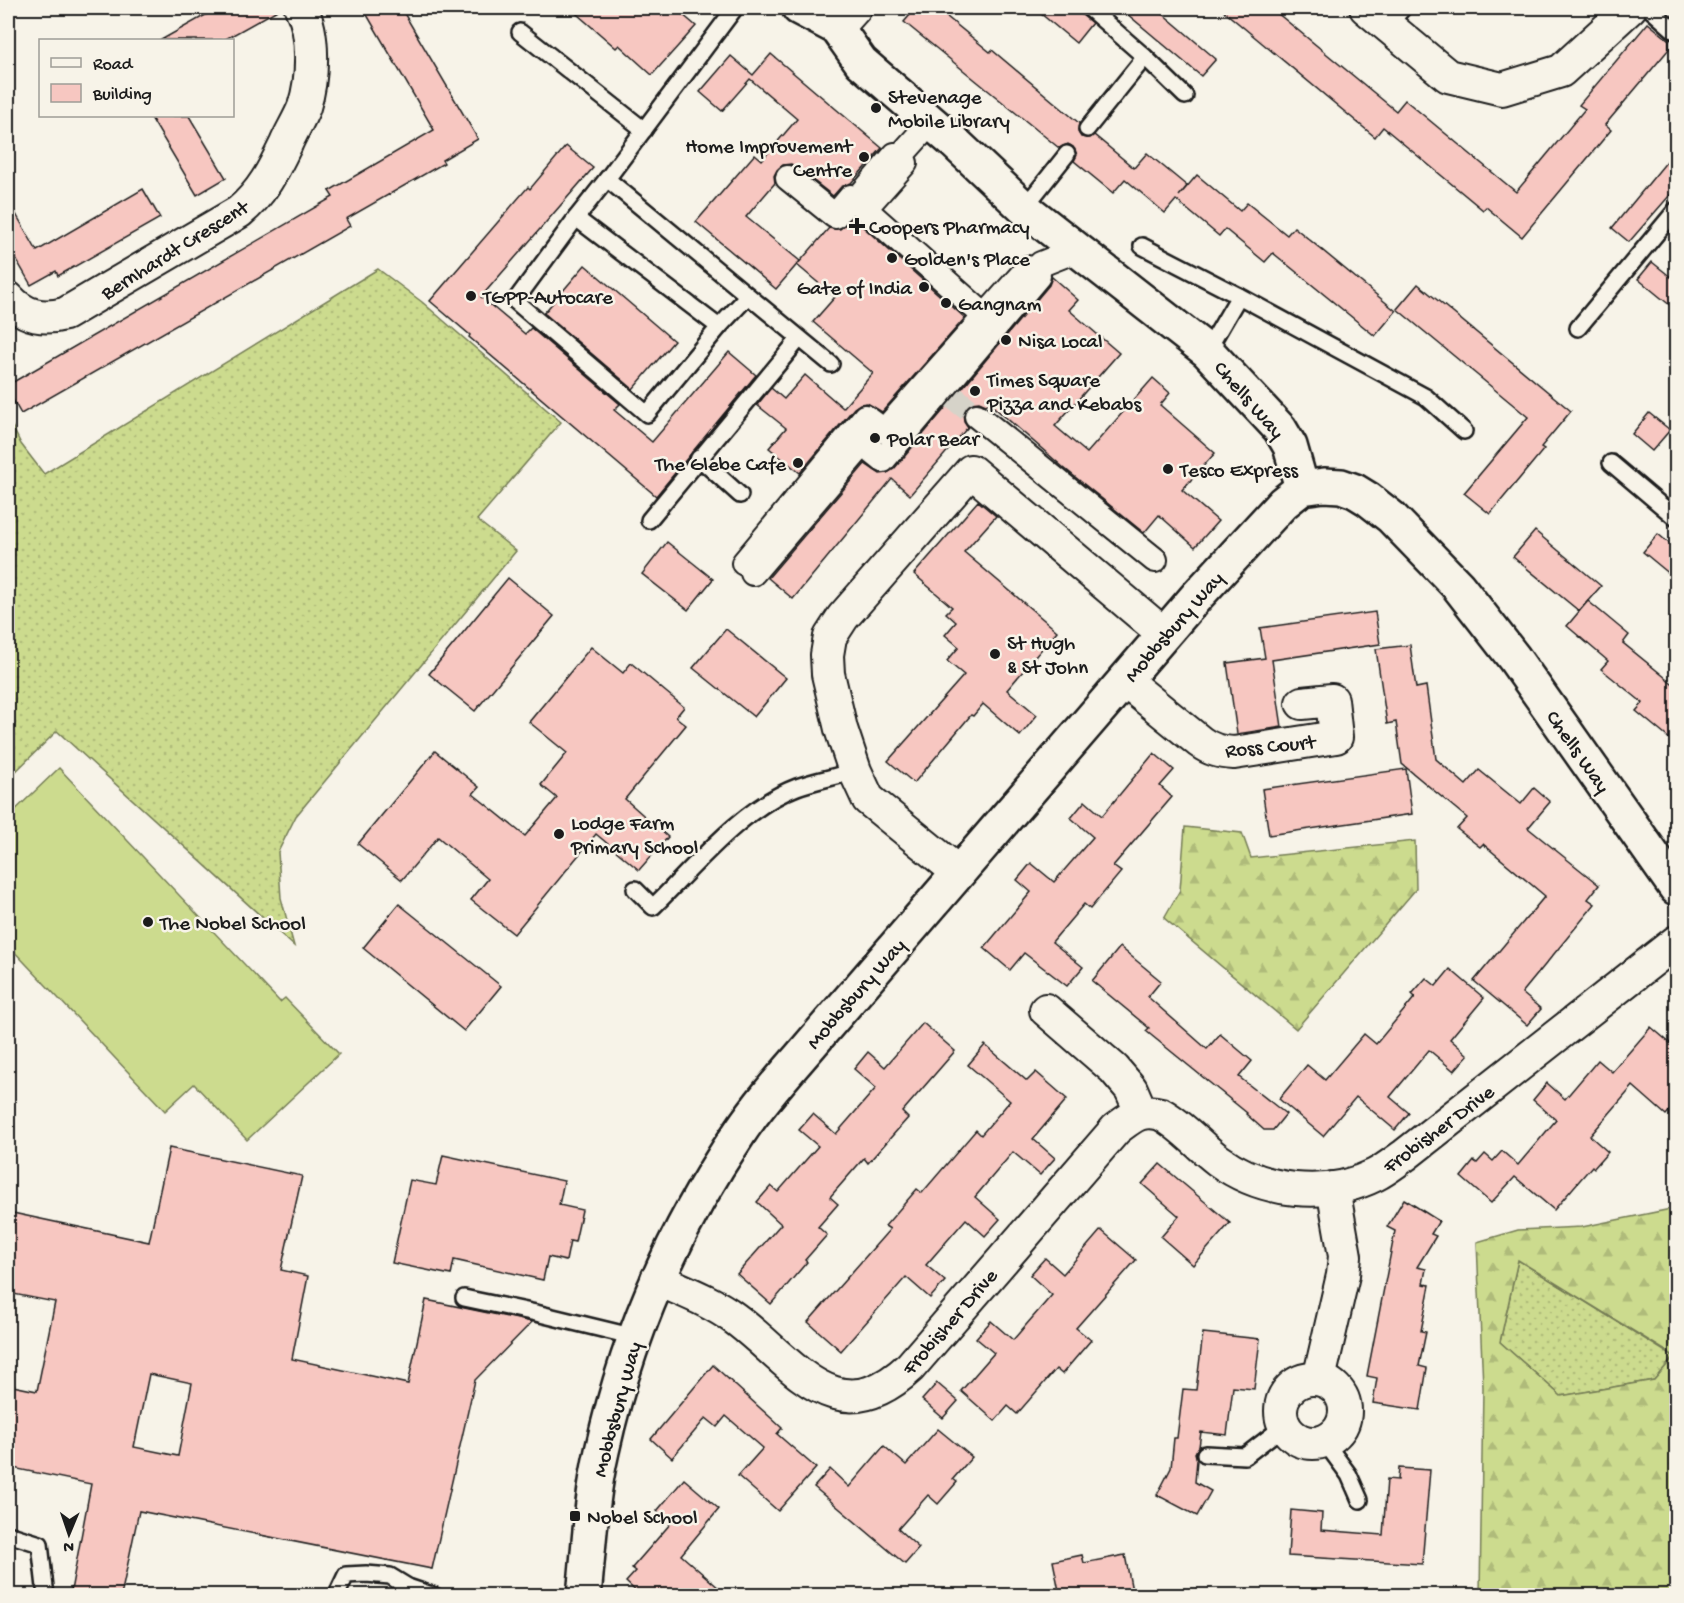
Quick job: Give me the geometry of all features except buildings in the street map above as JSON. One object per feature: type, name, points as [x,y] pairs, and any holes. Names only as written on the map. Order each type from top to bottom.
[{"type":"street","name":"Bernhardt Crescent","points":[[8,298],[23,313],[45,318],[65,314],[239,212],[255,199],[275,167],[306,99],[311,63],[310,38],[301,8]]},
{"type":"street","name":"Chells Way","points":[[799,8],[846,18],[861,62],[931,122],[1024,208],[1207,351],[1280,429],[1290,446],[1302,488],[1324,484],[1341,486],[1368,499],[1391,517],[1458,586],[1514,658],[1676,888]]},
{"type":"street","points":[[1386,13],[1448,76],[1502,89],[1561,71],[1630,8]]},
{"type":"street","points":[[904,152],[931,122]]},
{"type":"street","points":[[788,178],[835,216],[851,196],[991,321]]},
{"type":"street","points":[[1041,264],[1079,249]]},
{"type":"street","points":[[891,437],[946,392],[991,321]]},
{"type":"street","points":[[891,437],[991,321]]},
{"type":"street","points":[[977,416],[1155,560]]},
{"type":"street","points":[[748,568],[857,439],[865,417],[891,437]]},
{"type":"street","points":[[959,873],[868,799],[855,771],[841,729],[828,674],[827,655],[830,637],[843,617],[971,471],[1164,634]]},
{"type":"street","name":"Mobbsbury Way","points":[[584,1596],[594,1491],[618,1390],[635,1337],[657,1279],[700,1196],[741,1131],[786,1073],[1197,596],[1275,512],[1302,488]]},
{"type":"street","name":"Ross Court","points":[[1125,681],[1200,742],[1221,752],[1234,753],[1336,737],[1332,700],[1302,703]]},
{"type":"street","name":"Frobisher Drive","points":[[657,1279],[718,1307],[814,1384],[842,1395],[870,1393],[882,1389],[910,1367],[1116,1129],[1141,1112],[1153,1112],[1169,1119],[1218,1160],[1249,1178],[1291,1189],[1333,1188],[1374,1175],[1405,1155],[1677,942]]},
{"type":"street","points":[[1046,1010],[1114,1069],[1131,1089],[1141,1112]]},
{"type":"street","points":[[1319,1379],[1343,1275],[1345,1256],[1333,1188]]},
{"type":"street","points":[[1319,1379],[1337,1389],[1345,1408],[1340,1429],[1333,1436],[1324,1441],[1301,1442],[1284,1426],[1281,1416],[1284,1396],[1298,1382],[1319,1379]]},
{"type":"lane","points":[[735,8],[515,300],[647,414],[719,327],[748,296]]},
{"type":"lane","points":[[1089,8],[1185,96]]},
{"type":"lane","points":[[1649,8],[1677,32]]},
{"type":"lane","points":[[520,32],[644,130]]},
{"type":"lane","points":[[1087,129],[1145,57]]},
{"type":"lane","points":[[1024,208],[1067,154]]},
{"type":"lane","points":[[607,179],[831,364]]},
{"type":"lane","points":[[1578,328],[1677,210]]},
{"type":"lane","points":[[576,218],[719,327]]},
{"type":"lane","points":[[1142,246],[1426,398],[1464,431]]},
{"type":"lane","points":[[1207,351],[1239,296]]},
{"type":"lane","points":[[649,520],[799,339]]},
{"type":"lane","points":[[699,458],[740,495]]},
{"type":"lane","points":[[1611,463],[1677,518]]},
{"type":"lane","points":[[635,889],[653,907],[731,830],[759,806],[796,787],[855,771]]},
{"type":"lane","points":[[464,1298],[635,1337]]},
{"type":"lane","points":[[1206,1454],[1245,1455],[1284,1426]]},
{"type":"lane","points":[[1324,1441],[1349,1475],[1360,1500]]},
{"type":"lane","points":[[8,1534],[40,1544],[46,1596]]},
{"type":"lane","points":[[336,1596],[346,1575],[366,1574],[390,1576],[408,1587],[435,1596]]},
{"type":"lane","points":[[395,1596],[408,1587]]},
{"type":"green space","points":[[378,269],[422,302],[561,422],[477,520],[516,551],[296,816],[278,852],[281,898],[294,946],[57,731],[8,779],[8,418],[21,444],[44,474]]},
{"type":"green space","points":[[59,768],[280,1002],[285,998],[339,1054],[247,1140],[194,1084],[165,1111],[8,945],[8,817]]},
{"type":"green space","points":[[1185,827],[1242,833],[1251,858],[1415,841],[1416,889],[1296,1029],[1164,918],[1180,890]]},
{"type":"green space","points":[[1676,1208],[1676,1595],[1480,1595],[1483,1387],[1477,1242],[1518,1230],[1582,1227]],"holes":[[[1518,1260],[1674,1356],[1654,1380],[1561,1396],[1500,1342]]]},
{"type":"green space","points":[[1518,1260],[1674,1357],[1654,1380],[1561,1396],[1500,1342]]},
{"type":"tunnel","points":[[949,394],[977,416]]},
{"type":"place","name":"Stevenage Mobile Library","points":[[876,108]]},
{"type":"place","name":"Home Improvement Centre","points":[[864,157]]},
{"type":"place","name":"Coopers Pharmacy","points":[[857,226]]},
{"type":"place","name":"Golden's Place","points":[[892,258]]},
{"type":"place","name":"Gate of India","points":[[924,287]]},
{"type":"place","name":"TGPP-Autocare","points":[[471,296]]},
{"type":"place","name":"Gangnam","points":[[946,303]]},
{"type":"place","name":"Nisa Local","points":[[1006,340]]},
{"type":"place","name":"Times Square Pizza and Kebabs","points":[[975,391]]},
{"type":"place","name":"Polar Bear","points":[[875,438]]},
{"type":"place","name":"The Glebe Cafe","points":[[798,463]]},
{"type":"place","name":"Tesco Express","points":[[1168,469]]},
{"type":"place","name":"St Hugh & St John","points":[[995,654]]},
{"type":"place","name":"Lodge Farm Primary School","points":[[559,834]]},
{"type":"place","name":"The Nobel School","points":[[148,922]]},
{"type":"place","name":"Nobel School","points":[[575,1516]]}]
